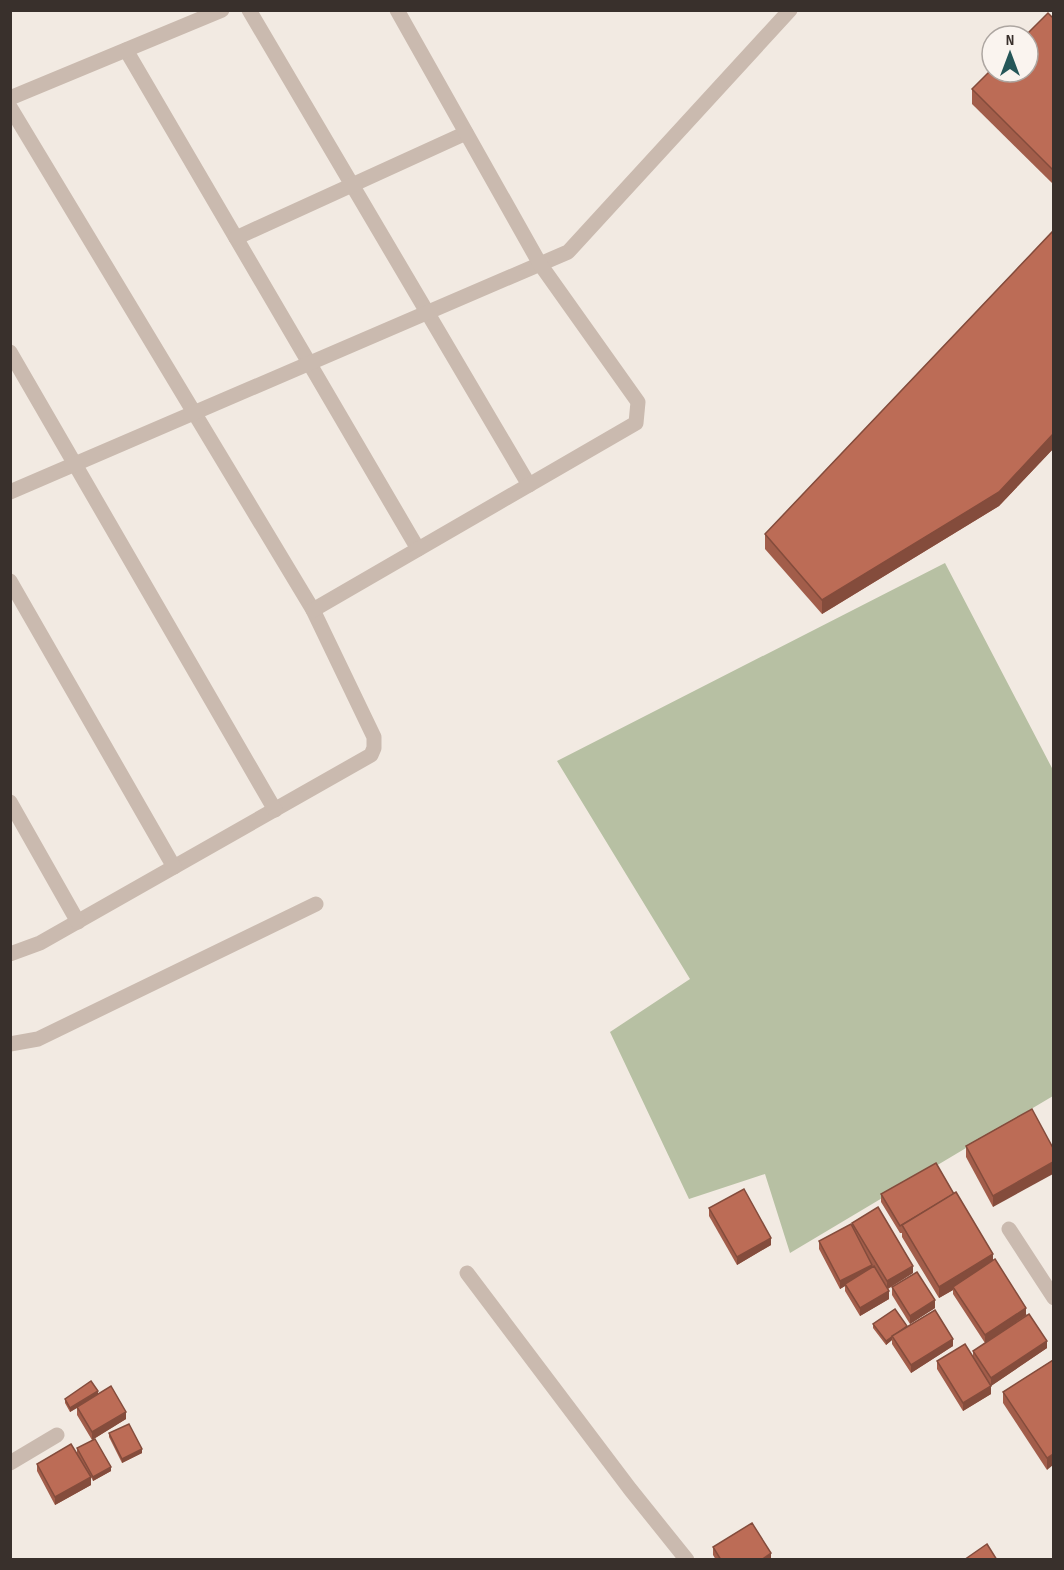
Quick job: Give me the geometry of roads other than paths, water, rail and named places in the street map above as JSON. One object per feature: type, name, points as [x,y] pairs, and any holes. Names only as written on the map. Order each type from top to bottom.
[{"type":"street","points":[[10,98],[222,10]]},
{"type":"street","points":[[249,10],[529,485]]},
{"type":"street","points":[[313,610],[636,423],[639,410],[638,402],[540,264],[397,10]]},
{"type":"street","points":[[10,492],[568,252],[790,10]]},
{"type":"street","points":[[126,50],[417,549]]},
{"type":"street","points":[[10,107],[313,610],[374,737],[374,748],[370,755],[78,922],[40,943],[10,954]]},
{"type":"street","points":[[236,238],[466,133]]},
{"type":"street","points":[[10,352],[275,810]]},
{"type":"street","points":[[10,580],[174,867]]},
{"type":"street","points":[[10,802],[78,922]]},
{"type":"street","points":[[10,1044],[38,1039],[316,904]]},
{"type":"street","points":[[1009,1230],[1053,1298]]},
{"type":"street","points":[[467,1273],[630,1489],[687,1560]]},
{"type":"street","points":[[10,1463],[57,1435]]}]
